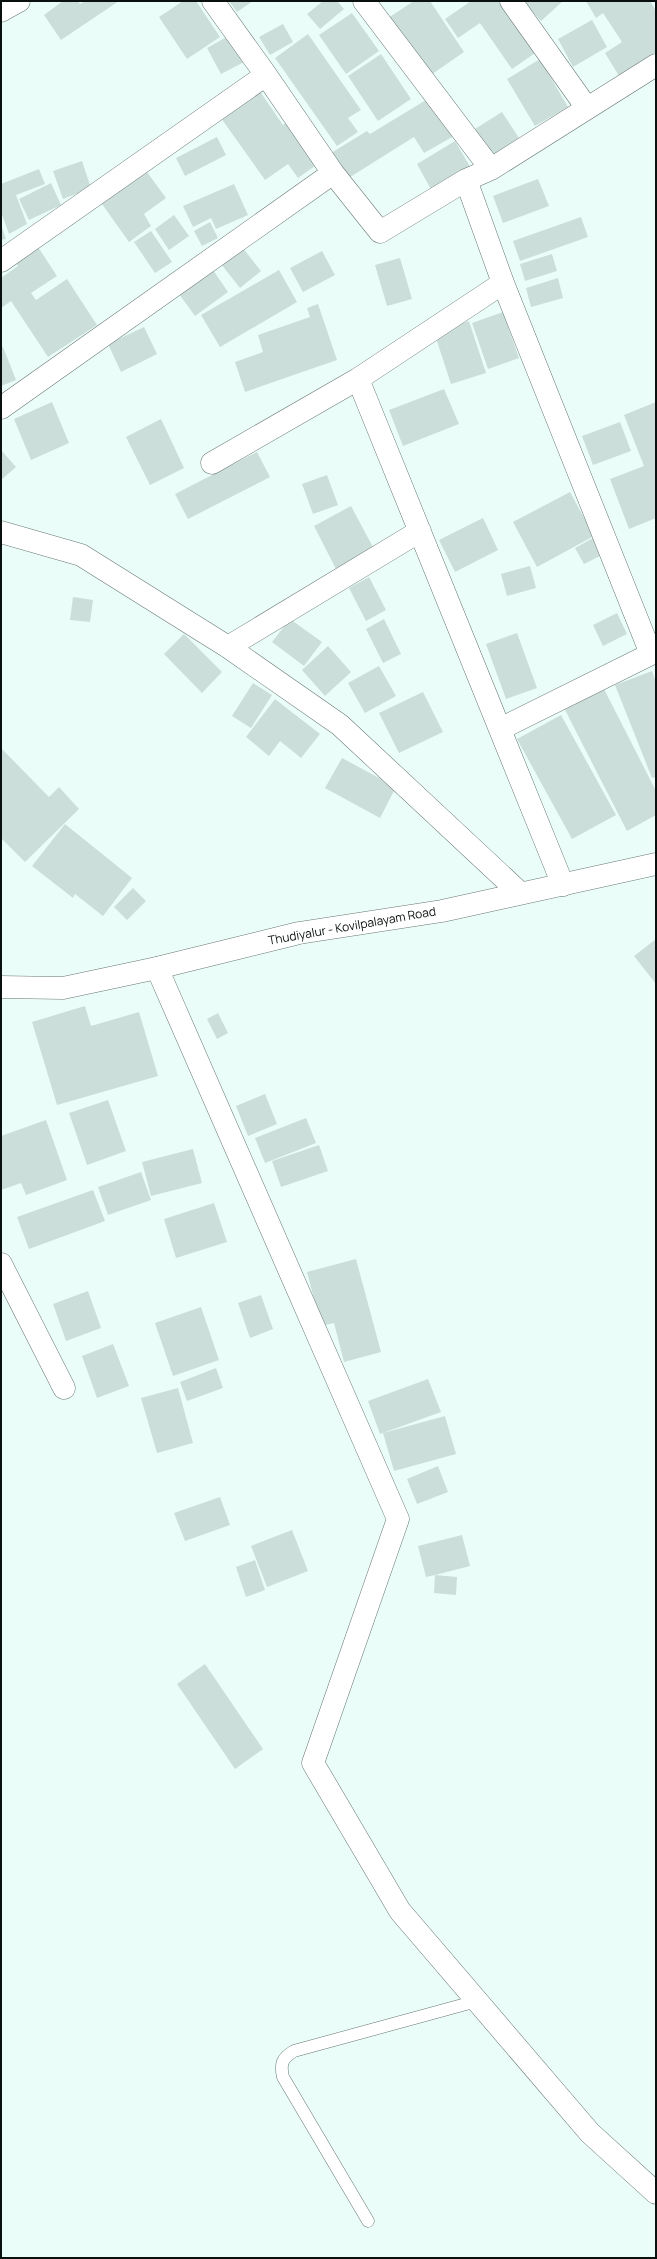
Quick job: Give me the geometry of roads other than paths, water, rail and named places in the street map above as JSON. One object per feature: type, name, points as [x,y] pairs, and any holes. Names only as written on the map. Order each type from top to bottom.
[{"type":"street","points":[[1,11],[19,1]]},
{"type":"street","points":[[213,1],[333,173],[380,232],[466,180],[491,169],[656,66]]},
{"type":"street","points":[[364,1],[491,169]]},
{"type":"street","points":[[511,1],[587,108]]},
{"type":"street","points":[[1,261],[266,75]]},
{"type":"street","points":[[1,408],[333,173]]},
{"type":"street","points":[[466,180],[503,283],[651,654],[500,729]]},
{"type":"street","points":[[212,463],[358,379],[503,283]]},
{"type":"street","points":[[358,379],[563,885]]},
{"type":"street","points":[[228,647],[420,531]]},
{"type":"street","points":[[1,532],[81,555],[228,647],[340,725],[520,893]]},
{"type":"street","name":"Thudiyalur - Kovilpalayam Road","points":[[1,987],[63,988],[157,968],[299,933],[442,910],[656,864]]},
{"type":"street","points":[[157,968],[398,1519],[313,1763],[400,1911],[590,2133],[656,2194]]},
{"type":"street","points":[[1,1264],[64,1388]]},
{"type":"lane","points":[[368,2221],[283,2077],[281,2065],[285,2056],[294,2051],[477,2001]]}]
